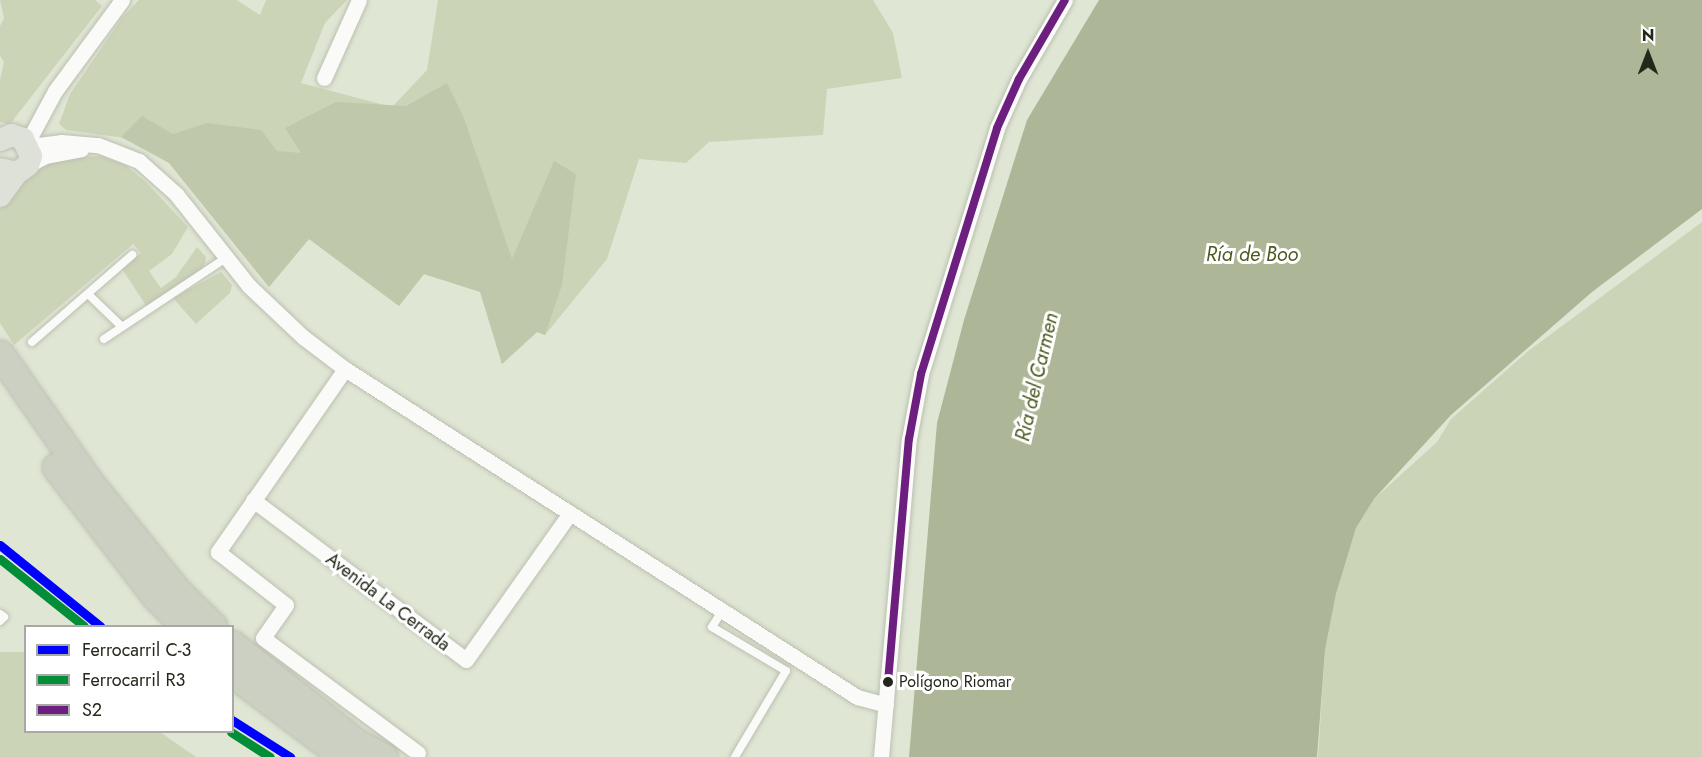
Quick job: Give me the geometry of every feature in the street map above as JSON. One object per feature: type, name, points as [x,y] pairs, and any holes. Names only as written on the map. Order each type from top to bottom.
[{"type":"highway","points":[[0,354],[90,483],[177,591],[211,625]]},
{"type":"highway","points":[[0,385],[79,501],[156,597],[183,625]]},
{"type":"highway","points":[[234,646],[348,736],[382,757]]},
{"type":"highway","points":[[234,674],[344,757]]},
{"type":"main road","points":[[0,196],[13,149]]},
{"type":"street","points":[[13,149],[122,0]]},
{"type":"street","points":[[324,78],[359,0]]},
{"type":"street","points":[[881,757],[909,439],[921,374],[998,128],[1019,79],[1065,0]]},
{"type":"street","points":[[13,149],[43,117],[55,91]]},
{"type":"street","points":[[43,117],[51,131],[69,142]]},
{"type":"street","points":[[13,149],[69,142],[111,148],[139,161],[166,183],[226,258],[276,313],[345,369],[857,697],[886,705]]},
{"type":"street","points":[[13,149],[62,152],[111,148]]},
{"type":"street","points":[[345,369],[218,552],[286,605],[263,638],[418,753]]},
{"type":"street","name":"Avenida La Cerrada","points":[[252,500],[466,660],[570,513]]},
{"type":"lane","points":[[32,342],[132,255]]},
{"type":"lane","points":[[104,339],[226,258]]},
{"type":"lane","points":[[88,294],[122,327]]},
{"type":"lane","points":[[722,611],[712,627],[786,671],[735,757]]},
{"type":"lane","points":[[0,614],[4,617],[0,621]]},
{"type":"shaded area","points":[[0,0],[95,0],[102,6],[10,124],[0,122],[0,80],[4,62],[0,56],[0,26],[4,18]]},
{"type":"shaded area","points":[[139,0],[237,0],[260,15],[266,0],[347,0],[325,23],[301,83],[392,107],[427,70],[438,0],[873,0],[893,33],[902,78],[827,89],[823,135],[709,142],[686,163],[639,159],[607,259],[545,335],[537,332],[502,364],[481,292],[424,274],[399,306],[309,239],[269,287],[169,163],[132,139],[66,130],[59,124],[70,94],[122,18]]},
{"type":"shaded area","points":[[447,83],[464,118],[512,259],[554,161],[576,174],[562,285],[545,335],[537,332],[502,364],[480,292],[424,274],[399,306],[309,239],[269,287],[169,163],[121,137],[142,116],[173,134],[207,123],[261,130],[277,151],[301,153],[285,128],[336,102],[406,106]]},
{"type":"shaded area","points":[[101,156],[125,165],[146,182],[188,227],[172,254],[149,271],[161,288],[176,277],[197,247],[206,257],[205,263],[201,271],[147,307],[122,269],[141,253],[133,244],[14,345],[0,323],[0,209],[28,178],[55,158]]},
{"type":"shaded area","points":[[1702,222],[1702,757],[1318,757],[1325,650],[1336,594],[1356,528],[1374,499],[1437,442],[1451,419],[1527,352]]},
{"type":"shaded area","points":[[221,272],[232,285],[230,293],[196,324],[173,298]]},
{"type":"shaded area","points":[[0,652],[24,652],[24,733],[161,733],[196,757],[0,757]]},
{"type":"water","name":"Ría de Boo","points":[[1099,0],[1702,0],[1702,209],[1592,292],[1451,415],[1374,499],[1356,528],[1336,594],[1325,650],[1317,757],[909,757],[937,423],[964,320],[1027,120]]},
{"type":"rail line","name":"C-3","points":[[0,545],[99,625]]},
{"type":"rail line","name":"R3","points":[[0,559],[83,625]]},
{"type":"rail line","name":"C-3","points":[[234,721],[290,757]]},
{"type":"rail line","name":"R3","points":[[233,733],[270,757]]},
{"type":"transit line","name":"S2","points":[[888,682],[909,439],[921,374],[997,128],[1019,79],[1065,0]]},
{"type":"place","name":"Polígono Riomar","points":[[888,682]]},
{"type":"water label","name":"Ría del Carmen","points":[[1037,377]]}]
